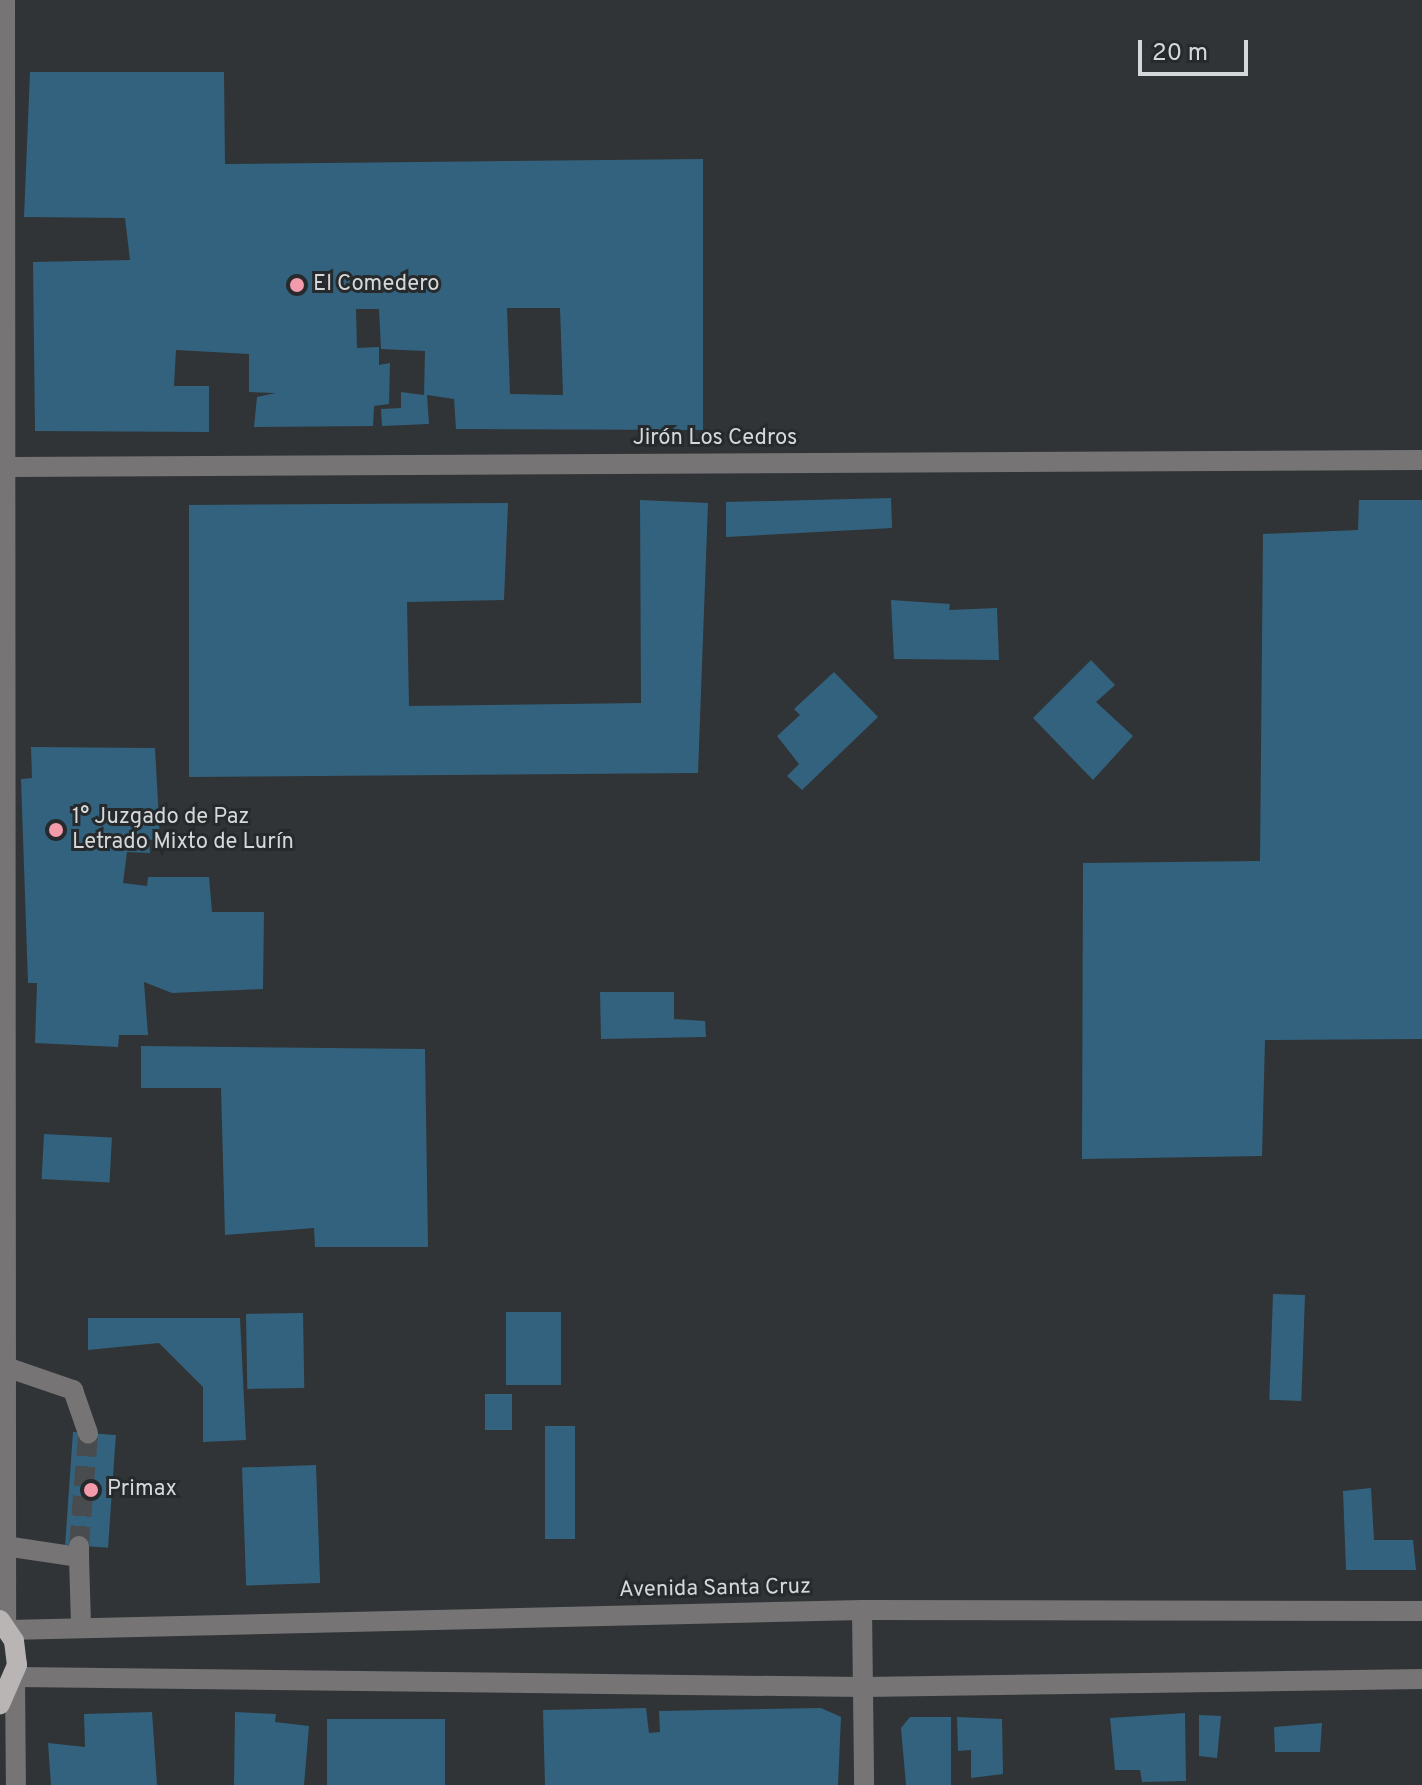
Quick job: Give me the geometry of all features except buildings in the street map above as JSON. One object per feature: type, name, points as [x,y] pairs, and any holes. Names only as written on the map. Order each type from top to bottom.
[{"type":"main road","points":[[0,1704],[16,1678],[17,1653],[5,1626]]},
{"type":"street","points":[[5,0],[9,1368],[5,1626]]},
{"type":"street","name":"Jirón Los Cedros","points":[[8,467],[1422,460]]},
{"type":"street","points":[[9,1368],[73,1390],[88,1433]]},
{"type":"street","points":[[5,1546],[79,1552],[81,1626]]},
{"type":"street","points":[[862,1610],[864,1785]]},
{"type":"street","name":"Avenida Santa Cruz","points":[[5,1626],[862,1610],[1422,1611]]},
{"type":"street","points":[[16,1785],[16,1678],[863,1687],[1422,1679]]},
{"type":"tunnel","points":[[79,1546],[88,1433]]},
{"type":"place","name":"El Comedero","points":[[297,285]]},
{"type":"place","name":"1° Juzgado de Paz Letrado Mixto de Lurín","points":[[56,830]]},
{"type":"place","name":"Primax","points":[[91,1490]]}]
